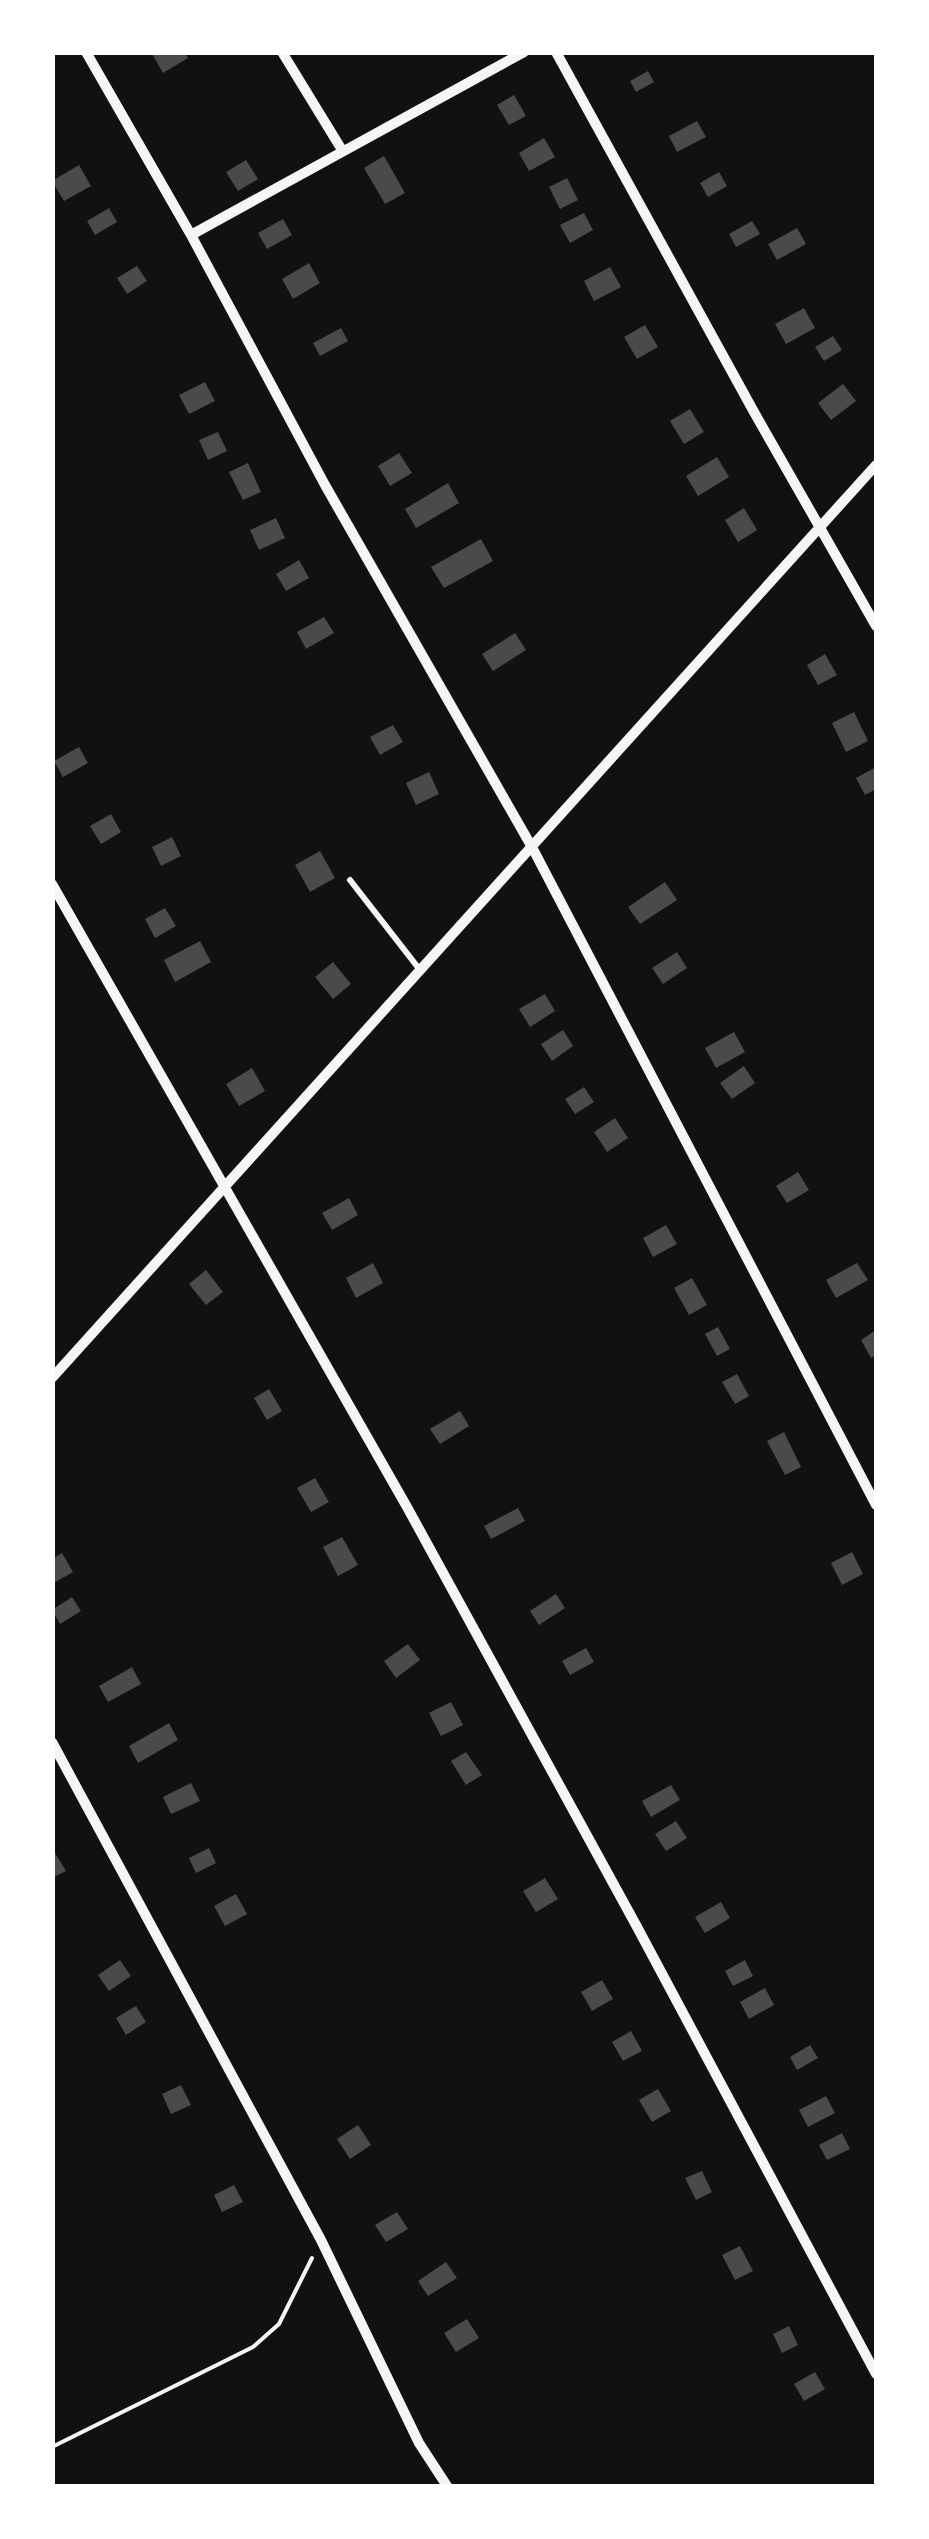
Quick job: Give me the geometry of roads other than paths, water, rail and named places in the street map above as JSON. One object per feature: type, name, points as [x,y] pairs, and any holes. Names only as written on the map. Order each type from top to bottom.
[{"type":"street","points":[[86,52],[191,235],[325,485],[533,849],[876,1506]]},
{"type":"street","points":[[282,52],[342,150]]},
{"type":"street","points":[[191,235],[524,52]]},
{"type":"street","points":[[556,52],[876,626]]},
{"type":"street","points":[[52,1378],[876,465]]},
{"type":"street","points":[[52,884],[407,1507],[876,2374]]},
{"type":"street","points":[[52,1742],[321,2240],[419,2443],[447,2486]]},
{"type":"lane","points":[[350,880],[421,970]]}]
